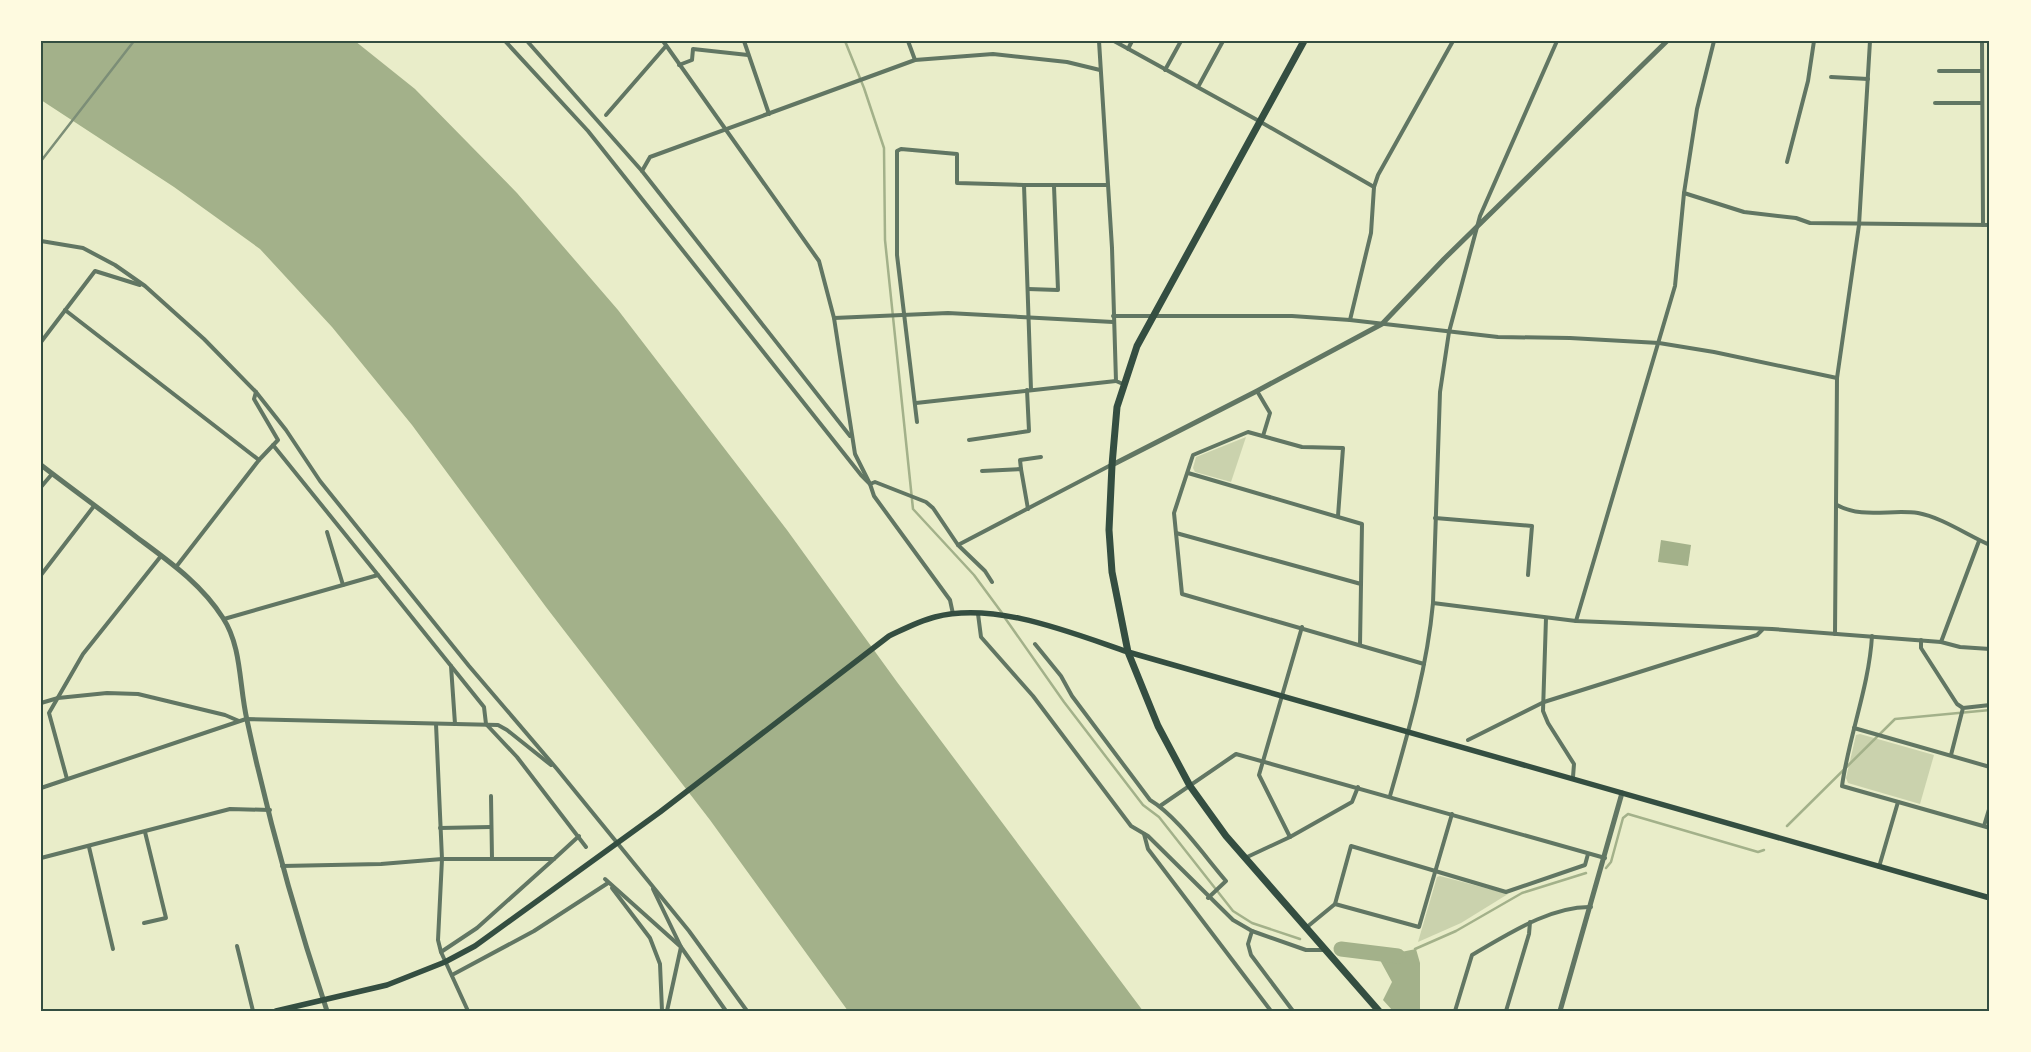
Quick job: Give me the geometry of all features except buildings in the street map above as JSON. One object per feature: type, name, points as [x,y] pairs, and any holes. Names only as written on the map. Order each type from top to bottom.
[{"type":"highway","points":[[1304,41],[1151,317],[1120,383],[1112,465],[1109,530],[1112,572],[1128,652],[1158,726],[1190,786],[1226,836],[1380,1011]]},
{"type":"main road","points":[[276,1011],[387,985],[446,962],[474,946],[629,835],[889,636],[936,616],[953,614],[978,614],[1011,618],[1057,628],[1128,652],[1573,777],[1622,794],[1990,898]]},
{"type":"street","points":[[505,41],[594,138],[870,484]]},
{"type":"street","points":[[527,41],[642,170],[852,438]]},
{"type":"street","points":[[663,41],[819,262],[834,318],[855,454],[874,496],[950,600],[953,614]]},
{"type":"street","points":[[744,41],[769,114]]},
{"type":"street","points":[[908,41],[916,60]]},
{"type":"street","points":[[916,402],[1120,383],[1113,322],[1099,41]]},
{"type":"street","points":[[1114,41],[1259,120],[1374,187]]},
{"type":"street","points":[[1128,49],[1132,41]]},
{"type":"street","points":[[1165,70],[1181,41]]},
{"type":"street","points":[[1198,87],[1223,41]]},
{"type":"street","points":[[1350,320],[1371,233],[1374,187],[1378,176],[1453,41]]},
{"type":"street","points":[[1390,796],[1409,732],[1430,635],[1433,603],[1440,392],[1449,332],[1480,216],[1556,41]]},
{"type":"street","points":[[958,545],[1257,391],[1382,324],[1667,41]]},
{"type":"street","points":[[1576,621],[1675,286],[1684,193],[1698,109],[1714,41]]},
{"type":"street","points":[[1788,162],[1808,80],[1814,41]]},
{"type":"street","points":[[1835,634],[1837,378],[1859,225],[1870,41]]},
{"type":"street","points":[[1982,41],[1983,225]]},
{"type":"street","points":[[606,115],[666,46]]},
{"type":"street","points":[[679,65],[692,60],[694,49],[748,55]]},
{"type":"street","points":[[642,170],[650,157],[916,60],[993,54],[1067,62],[1100,70]]},
{"type":"street","points":[[1938,71],[1982,71]]},
{"type":"street","points":[[1831,77],[1868,79]]},
{"type":"street","points":[[1935,103],[1982,103]]},
{"type":"street","points":[[917,422],[897,254],[897,151],[956,154],[957,183],[1107,186]]},
{"type":"street","points":[[1983,158],[1990,158]]},
{"type":"street","points":[[969,440],[1029,431],[1028,289],[1024,185]]},
{"type":"street","points":[[1028,289],[1058,290],[1054,186]]},
{"type":"street","points":[[1684,193],[1744,212],[1796,218],[1810,223],[1990,225]]},
{"type":"street","points":[[41,242],[83,248],[115,265],[145,286],[204,339],[256,392],[286,430],[320,481],[469,666],[557,769],[689,931],[747,1011]]},
{"type":"street","points":[[41,342],[95,271],[145,286]]},
{"type":"street","points":[[65,310],[259,460]]},
{"type":"street","points":[[834,318],[948,313],[1113,322]]},
{"type":"street","points":[[1113,316],[1292,316],[1350,320],[1498,337],[1570,338],[1659,343],[1714,352],[1837,378]]},
{"type":"street","points":[[1257,391],[1270,413],[1263,436]]},
{"type":"street","points":[[176,567],[259,460],[278,440],[254,399],[256,392]]},
{"type":"street","points":[[1338,516],[1343,448],[1302,447],[1248,432],[1193,455],[1174,513],[1182,594],[1302,627],[1424,664]]},
{"type":"street","points":[[273,446],[484,708],[486,724],[517,756],[586,847]]},
{"type":"street","points":[[1028,509],[1020,460],[1041,457]]},
{"type":"street","points":[[41,466],[176,567],[208,596],[224,619],[232,637],[238,661],[246,718],[270,810],[282,866],[327,1011]]},
{"type":"street","points":[[982,471],[1021,469]]},
{"type":"street","points":[[1188,473],[1362,524],[1360,645]]},
{"type":"street","points":[[41,487],[52,474]]},
{"type":"street","points":[[870,484],[875,482],[926,502],[933,508],[958,545],[985,571],[992,582]]},
{"type":"street","points":[[1837,505],[1848,511],[1864,513],[1918,513],[1990,545]]},
{"type":"street","points":[[41,574],[94,506]]},
{"type":"street","points":[[1435,518],[1532,526],[1528,575]]},
{"type":"street","points":[[327,532],[343,585]]},
{"type":"street","points":[[1176,533],[1362,584]]},
{"type":"street","points":[[1941,642],[1979,540]]},
{"type":"street","points":[[67,779],[49,713],[83,654],[161,556]]},
{"type":"street","points":[[224,619],[378,575]]},
{"type":"street","points":[[1433,603],[1576,621],[1872,636],[1941,642],[1960,648],[1990,649]]},
{"type":"street","points":[[978,614],[980,637],[1033,696],[1131,826],[1144,834],[1232,920],[1252,931],[1306,950],[1326,950]]},
{"type":"street","points":[[1546,618],[1543,711],[1548,723],[1574,764],[1573,777]]},
{"type":"street","points":[[1290,837],[1259,775],[1302,627]]},
{"type":"street","points":[[1468,740],[1544,702],[1757,636],[1762,630]]},
{"type":"street","points":[[1872,636],[1870,660],[1846,757],[1842,786],[1990,828]]},
{"type":"street","points":[[1921,640],[1921,648],[1957,704],[1963,708],[1990,704]]},
{"type":"street","points":[[1035,644],[1061,676],[1072,696],[1150,800],[1160,806],[1226,881],[1208,898]]},
{"type":"street","points":[[451,666],[454,724]]},
{"type":"street","points":[[41,703],[58,698],[107,693],[138,694],[225,715],[239,721]]},
{"type":"street","points":[[1951,755],[1963,708]]},
{"type":"street","points":[[41,788],[246,718],[486,724],[507,730],[557,769]]},
{"type":"street","points":[[436,724],[442,859],[438,940],[441,952],[468,1011]]},
{"type":"street","points":[[1854,728],[1990,767]]},
{"type":"street","points":[[1160,806],[1236,754],[1264,760],[1604,858]]},
{"type":"street","points":[[1245,858],[1290,837],[1352,802],[1358,787]]},
{"type":"street","points":[[1560,1011],[1622,794]]},
{"type":"street","points":[[491,796],[492,859]]},
{"type":"street","points":[[1879,867],[1898,802]]},
{"type":"street","points":[[1984,826],[1990,806]]},
{"type":"street","points":[[41,858],[230,809],[270,810]]},
{"type":"street","points":[[1335,904],[1419,927],[1452,814]]},
{"type":"street","points":[[440,828],[491,827]]},
{"type":"street","points":[[144,923],[166,918],[145,832]]},
{"type":"street","points":[[1144,834],[1148,849],[1271,1011]]},
{"type":"street","points":[[441,952],[477,928],[579,836]]},
{"type":"street","points":[[1307,927],[1335,904],[1351,846],[1506,892],[1585,865],[1588,854]]},
{"type":"street","points":[[89,847],[113,949]]},
{"type":"street","points":[[282,866],[381,864],[442,859],[554,859]]},
{"type":"street","points":[[662,1011],[660,964],[650,938],[605,879],[681,947]]},
{"type":"street","points":[[452,975],[534,932],[608,883]]},
{"type":"street","points":[[650,883],[681,947],[726,1011]]},
{"type":"street","points":[[1456,1011],[1472,955],[1530,922],[1579,906],[1590,907]]},
{"type":"street","points":[[1506,1011],[1529,934],[1530,922]]},
{"type":"street","points":[[1252,931],[1248,944],[1251,955],[1293,1011]]},
{"type":"street","points":[[237,946],[253,1011]]},
{"type":"street","points":[[667,1011],[681,947]]},
{"type":"shaded area","points":[[41,41],[355,41],[415,89],[517,193],[618,310],[787,530],[897,682],[1143,1011],[848,1011],[710,820],[546,607],[412,425],[332,327],[260,249],[174,187],[41,100]]},
{"type":"shaded area","points":[[1246,437],[1231,482],[1195,472],[1193,468],[1196,457]]},
{"type":"shaded area","points":[[1661,540],[1691,545],[1688,566],[1658,562]]},
{"type":"shaded area","points":[[1860,734],[1934,755],[1920,804],[1848,783],[1846,778],[1856,735]]},
{"type":"shaded area","points":[[1440,876],[1508,894],[1461,923],[1418,942],[1437,877]]},
{"type":"shaded area","points":[[1416,949],[1420,963],[1420,1011],[1393,1011],[1383,1000],[1392,982],[1380,960],[1379,950],[1401,952]]},
{"type":"waterway","points":[[845,41],[864,88],[884,148],[885,240],[913,509],[974,575],[1002,613]]},
{"type":"waterway","points":[[1005,618],[1064,702],[1143,805],[1159,817],[1233,911],[1252,923],[1300,939]]},
{"type":"waterway","points":[[1787,826],[1895,719],[1990,710]]},
{"type":"waterway","points":[[1606,868],[1611,862],[1623,818],[1628,814],[1758,852],[1764,850]]},
{"type":"waterway","points":[[1415,949],[1456,931],[1522,893],[1586,873]]},
{"type":"waterway","points":[[1341,949],[1398,956]]},
{"type":"railway","points":[[41,161],[134,41]]}]
